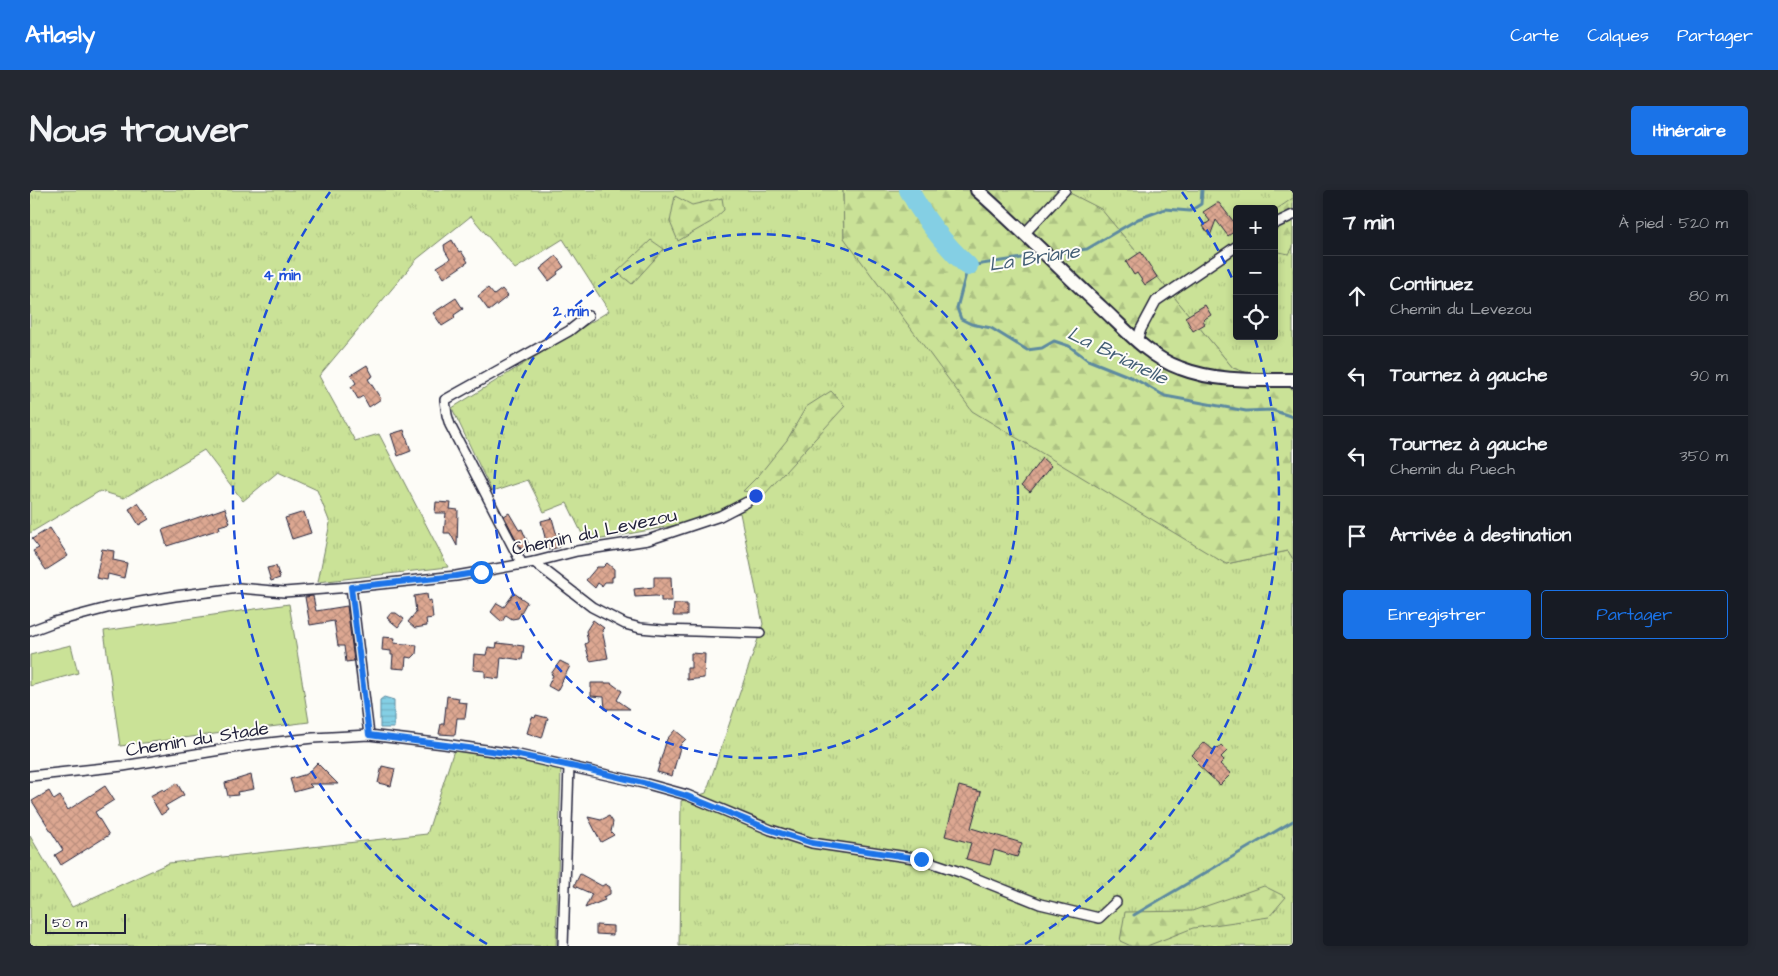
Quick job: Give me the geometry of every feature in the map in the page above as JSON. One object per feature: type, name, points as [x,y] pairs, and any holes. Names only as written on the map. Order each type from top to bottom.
[{"type":"main road","points":[[977,190],[1157,357],[1179,368],[1201,375],[1224,379],[1293,380]]},
{"type":"street","points":[[1025,233],[1065,190]]},
{"type":"street","points":[[1278,222],[1293,214]]},
{"type":"street","points":[[1137,340],[1156,301],[1233,249]]},
{"type":"street","points":[[522,564],[450,426],[445,400],[569,331],[588,316]]},
{"type":"street","name":"Chemin du Levezou","points":[[30,631],[54,622],[111,607],[175,596],[239,588],[284,592],[351,587],[456,576],[534,562],[578,551],[648,540],[720,516],[747,502]]},
{"type":"street","points":[[534,562],[592,607],[625,624],[640,628],[662,630],[760,632]]},
{"type":"street","points":[[351,587],[369,735]]},
{"type":"street","name":"Chemin du Stade","points":[[30,776],[123,766],[251,745],[369,735],[514,754],[647,784],[687,796],[771,830],[812,843],[921,859],[960,872],[1040,904],[1061,910],[1099,918],[1116,902]]},
{"type":"street","points":[[563,946],[569,766]]},
{"type":"green space","points":[[30,190],[843,190],[844,238],[1226,564],[1288,551],[1293,559],[1293,946],[679,946],[681,801],[706,793],[763,624],[740,513],[586,542],[567,503],[544,512],[528,480],[492,492],[452,408],[609,311],[563,239],[515,269],[471,216],[417,259],[319,376],[355,441],[379,434],[448,567],[318,582],[330,523],[317,490],[278,472],[243,501],[204,450],[124,498],[100,491],[30,533]]},
{"type":"green space","points":[[843,190],[1064,190],[1101,209],[1233,368],[1293,389],[1293,559],[1288,551],[1226,564],[972,411],[844,238]]},
{"type":"green space","points":[[1064,190],[1293,190],[1293,389],[1233,368],[1101,210]]},
{"type":"green space","points":[[675,196],[692,205],[722,198],[724,210],[711,222],[678,241],[670,222]]},
{"type":"green space","points":[[1293,198],[1293,247],[1289,254],[1278,252],[1278,208]]},
{"type":"green space","points":[[651,240],[664,249],[632,284],[617,272]]},
{"type":"green space","points":[[831,391],[845,406],[764,495],[743,491],[759,475],[787,440],[806,407]]},
{"type":"green space","points":[[289,604],[309,722],[120,746],[104,631]]},
{"type":"green space","points":[[71,645],[78,673],[30,686],[30,655]]},
{"type":"green space","points":[[454,750],[561,768],[556,946],[30,946],[30,836],[72,907],[169,863],[427,834]]},
{"type":"green space","points":[[1264,886],[1286,897],[1269,917],[1193,928],[1147,946],[1131,946],[1120,941],[1125,912],[1192,911]]},
{"type":"water","points":[[384,697],[394,700],[394,728],[380,728],[380,700]]},
{"type":"building","points":[[1219,203],[1233,221],[1233,234],[1228,236],[1216,220],[1210,236],[1203,226],[1210,221],[1203,212]]},
{"type":"building","points":[[452,240],[468,262],[444,278],[437,267],[450,259],[444,245]]},
{"type":"building","points":[[1141,252],[1157,277],[1145,285],[1137,273],[1134,275],[1126,262]]},
{"type":"building","points":[[556,256],[564,267],[549,281],[540,269]]},
{"type":"building","points":[[488,288],[494,295],[502,289],[508,296],[489,311],[478,296]]},
{"type":"building","points":[[456,298],[463,309],[454,315],[455,318],[442,326],[433,313]]},
{"type":"building","points":[[1205,305],[1211,315],[1203,320],[1205,324],[1193,331],[1185,317]]},
{"type":"building","points":[[367,365],[373,376],[368,379],[381,399],[369,407],[363,396],[358,399],[351,387],[356,383],[351,375]]},
{"type":"building","points":[[404,430],[411,451],[398,456],[391,434]]},
{"type":"building","points":[[1042,458],[1051,466],[1030,492],[1022,485]]},
{"type":"building","points":[[436,502],[451,503],[450,509],[458,510],[457,546],[450,533],[444,533],[446,513],[435,513]]},
{"type":"building","points":[[138,503],[149,519],[139,525],[129,509]]},
{"type":"building","points":[[225,508],[230,523],[219,526],[220,529],[167,546],[162,530]]},
{"type":"building","points":[[304,512],[311,533],[292,539],[285,518]]},
{"type":"building","points":[[509,513],[519,530],[522,529],[531,550],[523,553],[504,516]]},
{"type":"building","points":[[552,518],[560,547],[548,550],[541,521]]},
{"type":"building","points":[[50,528],[68,556],[46,570],[33,551],[39,548],[32,539]]},
{"type":"building","points":[[102,549],[114,551],[113,560],[127,563],[124,578],[108,574],[107,580],[96,578]]},
{"type":"building","points":[[607,563],[614,569],[612,582],[605,582],[602,586],[598,583],[595,588],[586,580],[597,567],[603,567]]},
{"type":"building","points":[[276,566],[280,578],[271,581],[267,568]]},
{"type":"building","points":[[654,577],[671,577],[672,601],[661,601],[661,597],[656,596],[635,597],[634,589],[654,587]]},
{"type":"building","points":[[514,593],[527,602],[518,618],[512,619],[506,615],[502,622],[491,612],[497,603],[504,607]]},
{"type":"building","points":[[427,594],[428,601],[431,600],[433,618],[426,619],[427,626],[415,628],[408,622],[416,612],[414,596]]},
{"type":"building","points":[[313,596],[316,611],[347,606],[354,661],[346,662],[344,646],[338,646],[334,621],[310,625],[305,597]]},
{"type":"building","points":[[674,604],[687,604],[687,616],[673,616]]},
{"type":"building","points":[[391,613],[396,613],[404,619],[398,627],[387,618]]},
{"type":"building","points":[[593,620],[604,628],[602,630],[608,658],[590,661],[585,644],[588,642],[586,631]]},
{"type":"building","points":[[383,637],[395,638],[394,643],[417,645],[416,654],[412,658],[406,657],[405,669],[392,668],[393,655],[391,655],[391,651],[382,650]]},
{"type":"building","points":[[497,643],[524,646],[522,660],[501,657],[499,679],[485,677],[485,671],[473,670],[474,654],[486,655],[488,647],[496,648]]},
{"type":"building","points":[[691,653],[705,654],[704,678],[687,680],[687,668],[691,668]]},
{"type":"building","points":[[560,661],[570,666],[557,691],[548,686],[553,675],[551,674]]},
{"type":"building","points":[[591,683],[611,683],[622,691],[617,700],[630,709],[605,709],[604,697],[591,696]]},
{"type":"building","points":[[447,696],[459,698],[458,702],[467,703],[465,718],[457,718],[455,735],[439,734],[441,724],[444,724]]},
{"type":"building","points":[[536,715],[548,718],[542,738],[527,733],[532,717],[535,718]]},
{"type":"building","points":[[675,730],[686,739],[681,744],[672,776],[657,772],[667,739]]},
{"type":"building","points":[[1204,742],[1213,750],[1216,747],[1218,749],[1221,745],[1227,751],[1221,757],[1224,760],[1220,764],[1231,774],[1220,785],[1197,764],[1199,762],[1192,755]]},
{"type":"building","points":[[317,763],[338,784],[309,784],[312,787],[294,792],[290,779],[307,774]]},
{"type":"building","points":[[382,766],[395,769],[391,786],[378,783]]},
{"type":"building","points":[[251,775],[254,789],[237,792],[238,795],[228,796],[225,783]]},
{"type":"building","points":[[177,783],[184,795],[165,806],[168,810],[161,815],[150,796],[163,789],[164,791]]},
{"type":"building","points":[[105,786],[114,800],[95,812],[109,835],[61,865],[55,855],[63,850],[32,801],[49,791],[54,800],[60,796],[68,810]]},
{"type":"building","points":[[959,786],[981,792],[971,828],[1022,843],[1017,857],[994,850],[990,865],[966,859],[971,843],[945,836]]},
{"type":"building","points":[[609,816],[613,822],[611,832],[614,835],[601,842],[588,817],[601,820]]},
{"type":"building","points":[[580,874],[602,886],[605,884],[610,887],[610,894],[603,897],[605,900],[585,908],[592,894],[574,886]]},
{"type":"building","points":[[596,925],[613,926],[613,935],[596,934]]},
{"type":"waterway","name":"La Briane","points":[[909,190],[935,231],[968,266]]},
{"type":"waterway","name":"La Briane","points":[[1050,254],[1087,249],[1138,219],[1165,209],[1190,211],[1201,204],[1202,190]]},
{"type":"waterway","name":"La Brianelle","points":[[1042,255],[968,266],[957,308],[961,319],[971,324],[991,328],[1027,350],[1042,348],[1054,341],[1069,346],[1088,360],[1133,378],[1165,396],[1246,411],[1272,410],[1293,417]]},
{"type":"waterway","points":[[1134,915],[1293,821]]},
{"type":"route","points":[[481,572],[351,587],[369,735],[514,754],[590,770],[687,796],[771,830],[812,843],[892,853],[921,859]]}]
